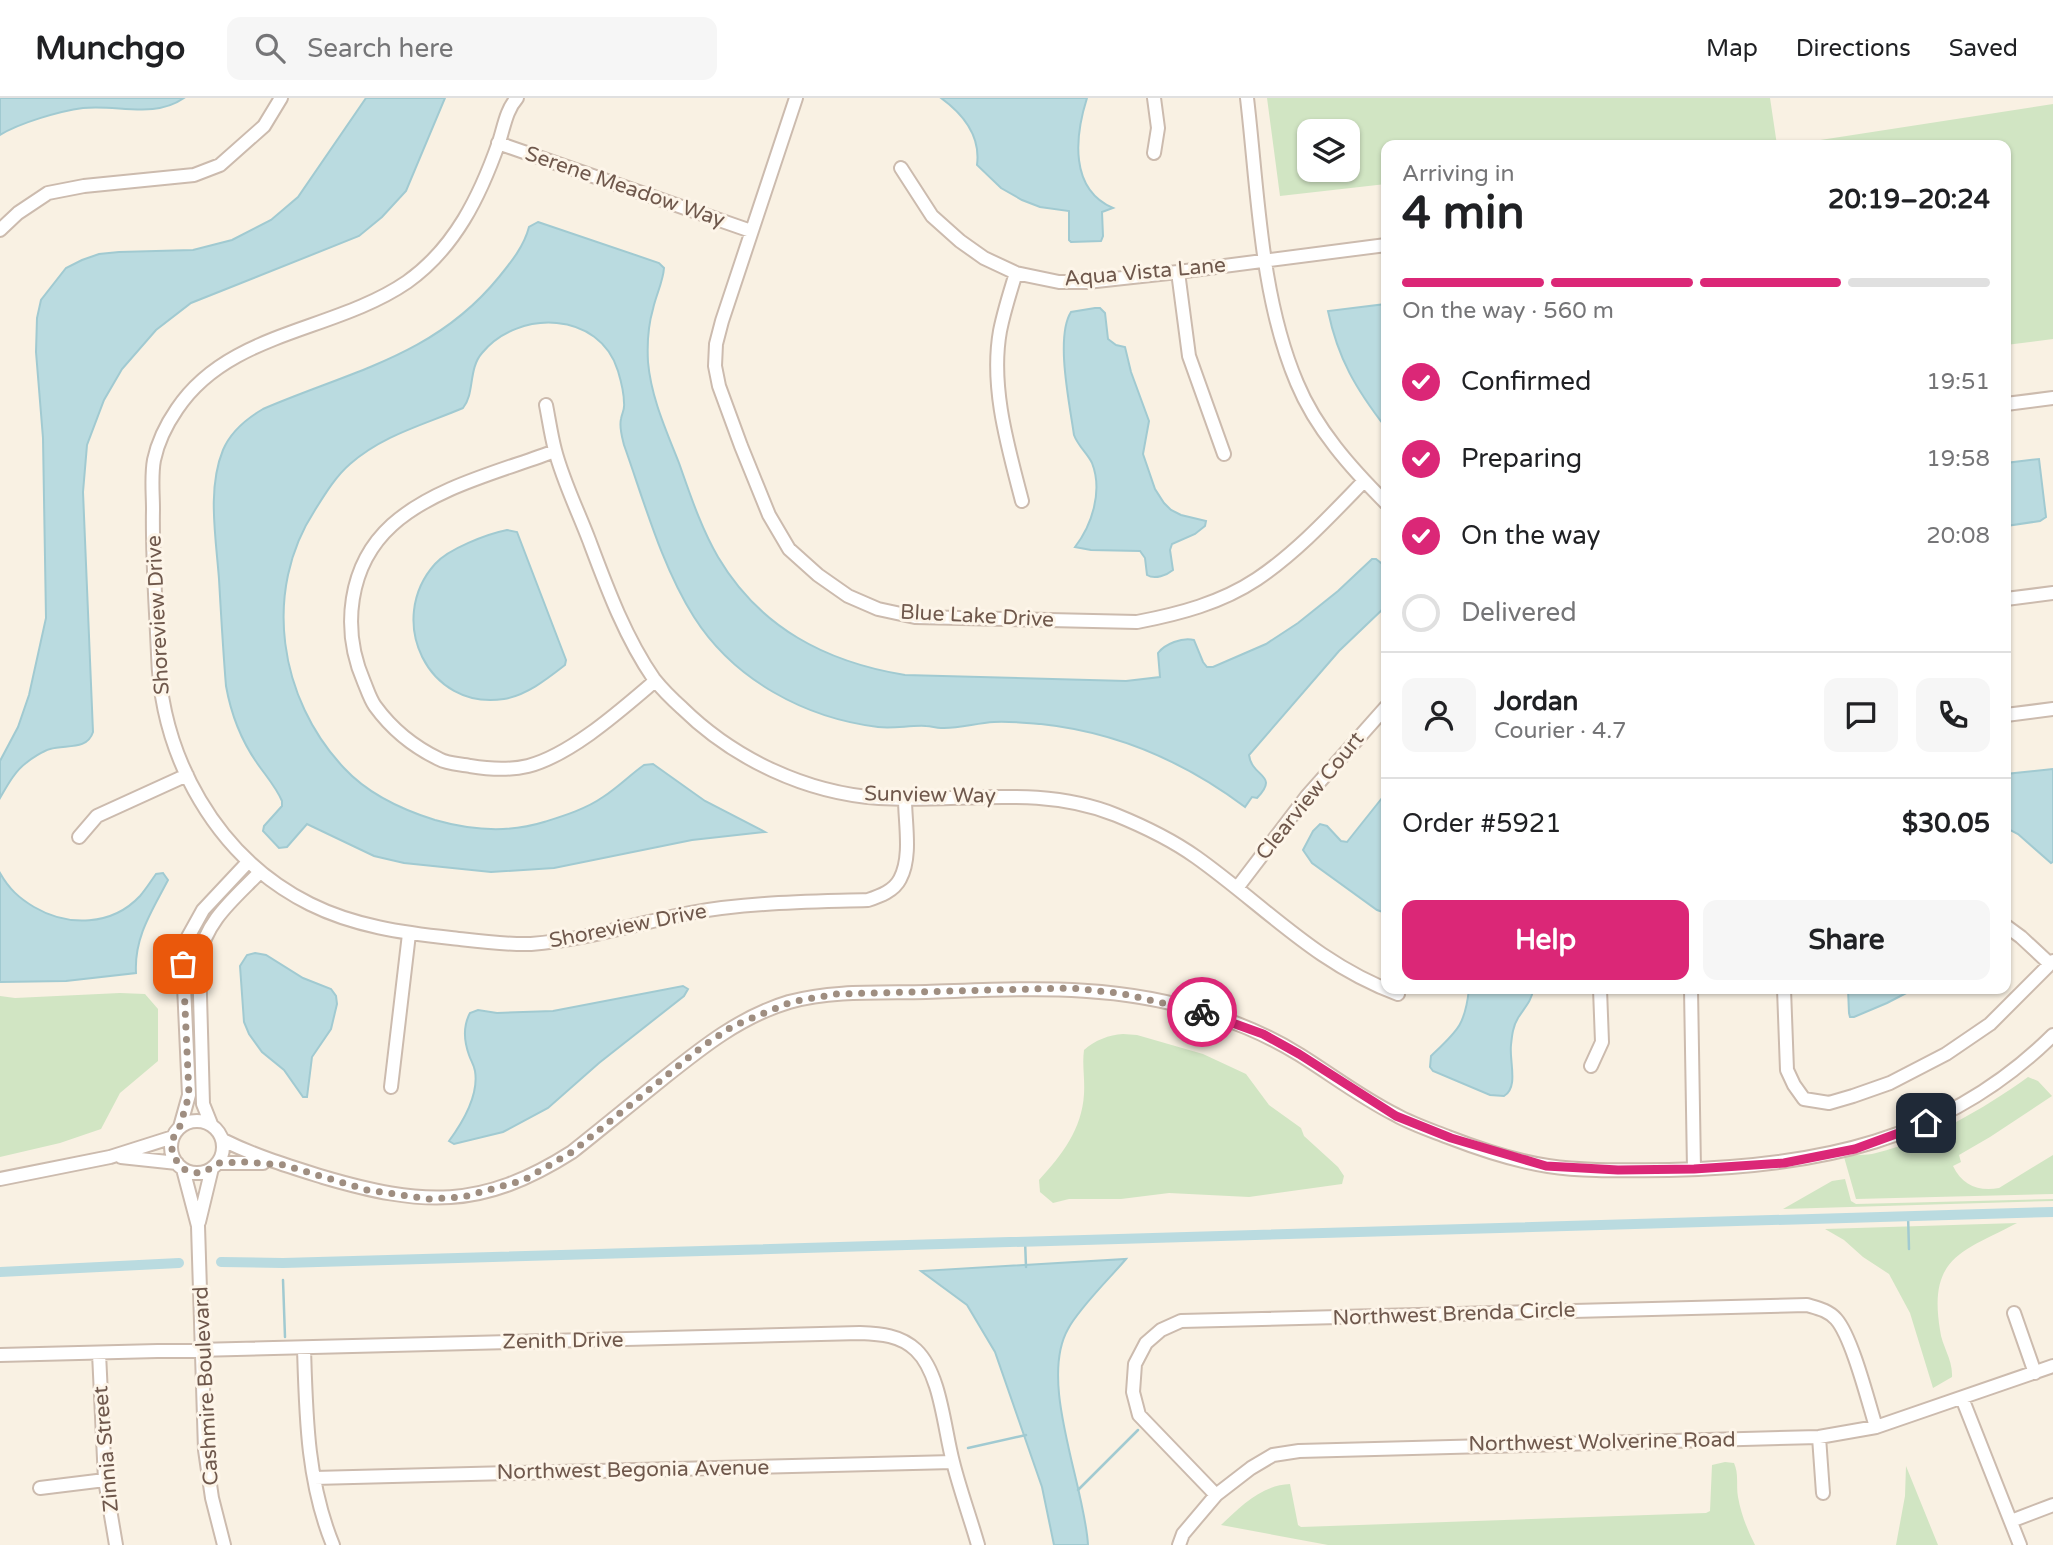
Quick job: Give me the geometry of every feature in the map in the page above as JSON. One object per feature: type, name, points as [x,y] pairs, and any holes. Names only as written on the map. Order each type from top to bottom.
[{"type":"street","points":[[0,230],[18,213],[48,193],[84,186],[194,175],[220,165],[264,126],[281,98]]},
{"type":"street","name":"Shoreview Drive","points":[[517,98],[510,105],[498,144],[471,210],[435,258],[407,281],[368,304],[237,355],[214,368],[194,386],[161,434],[153,464],[159,690],[171,740],[202,806],[220,832],[248,862],[283,889],[312,905],[382,929],[409,934],[531,944],[694,912],[868,900],[886,894],[900,879],[906,857],[905,799]]},
{"type":"street","name":"Blue Lake Drive","points":[[796,98],[716,344],[715,366],[719,386],[769,515],[789,549],[818,575],[848,596],[878,609],[915,617],[1137,622],[1171,616],[1232,593],[1258,578],[1306,539],[1364,481]]},
{"type":"street","points":[[1154,98],[1158,128],[1154,153]]},
{"type":"street","points":[[1247,98],[1266,259],[1282,344],[1298,385],[1331,440],[1381,498]]},
{"type":"street","name":"Serene Meadow Way","points":[[498,144],[751,231]]},
{"type":"street","name":"Aqua Vista Lane","points":[[901,169],[932,216],[960,241],[984,258],[1016,273],[1059,282],[1087,282],[1178,272],[1381,246]]},
{"type":"street","points":[[1178,272],[1189,356],[1224,454]]},
{"type":"street","points":[[1016,273],[1000,332],[998,364],[1007,440],[1022,502]]},
{"type":"street","points":[[2011,403],[2053,398]]},
{"type":"street","name":"Sunview Way","points":[[546,405],[555,451],[610,594],[633,643],[655,681],[702,728],[738,752],[779,774],[817,787],[865,797],[905,799],[1032,796],[1076,803],[1114,815],[1153,832],[1194,856],[1322,956],[1381,988]]},
{"type":"street","points":[[555,451],[420,504],[392,526],[369,550],[354,585],[350,625],[358,668],[373,704],[401,736],[442,761],[486,768],[527,766],[558,755],[655,681]]},
{"type":"street","points":[[2011,598],[2053,593]]},
{"type":"street","points":[[2011,714],[2053,709]]},
{"type":"street","name":"Clearview Court","points":[[1237,888],[1307,796],[1381,713]]},
{"type":"street","points":[[79,837],[97,816],[187,775]]},
{"type":"street","points":[[180,1166],[173,1156],[171,1142],[189,1095],[183,964],[188,937],[203,910],[248,862]]},
{"type":"street","points":[[260,872],[216,918],[201,945],[199,959],[203,1104],[211,1124],[223,1140],[250,1154],[367,1190],[429,1199],[463,1197],[524,1180],[572,1152],[703,1046],[733,1026],[791,1002],[836,994],[1070,988],[1156,999],[1212,1014],[1263,1034],[1396,1116],[1451,1138],[1546,1166],[1585,1169],[1694,1169],[1784,1163],[1855,1149],[1892,1137],[1946,1112],[1990,1087],[2014,1070],[2053,1035]]},
{"type":"street","points":[[1784,994],[1787,1070],[1804,1099],[1829,1103],[1890,1083],[1946,1054],[1990,1024],[2051,963],[2011,930]]},
{"type":"street","points":[[391,1087],[409,934]]},
{"type":"street","points":[[1591,1066],[1602,1042],[1600,994]]},
{"type":"street","points":[[1691,994],[1694,1169]]},
{"type":"street","points":[[186,1031],[201,1030]]},
{"type":"street","points":[[0,1179],[110,1157],[176,1131],[194,1120],[211,1124]]},
{"type":"street","points":[[215,1165],[223,1150],[223,1140]]},
{"type":"street","points":[[110,1157],[142,1158],[180,1166],[198,1173],[215,1165],[245,1162],[284,1165]]},
{"type":"street","name":"Cashmire Boulevard","points":[[198,1226],[215,1165]]},
{"type":"street","name":"Cashmire Boulevard","points":[[180,1166],[198,1226],[205,1450],[212,1498],[224,1545]]},
{"type":"street","name":"Northwest Brenda Circle","points":[[1216,1494],[1139,1415],[1133,1392],[1135,1364],[1146,1343],[1161,1330],[1181,1321],[1807,1305],[1835,1317],[1845,1331],[1876,1427]]},
{"type":"street","points":[[2014,1313],[2035,1373]]},
{"type":"street","name":"Zenith Drive","points":[[0,1355],[860,1333],[890,1335],[908,1344],[928,1366],[978,1545]]},
{"type":"street","points":[[304,1348],[307,1429],[314,1478],[321,1517],[333,1545]]},
{"type":"street","name":"Zinnia Street","points":[[99,1353],[105,1480],[116,1545]]},
{"type":"street","name":"Northwest Wolverine Road","points":[[1179,1545],[1183,1534],[1216,1494],[1273,1455],[1299,1451],[1819,1437],[1876,1427],[2053,1366]]},
{"type":"street","points":[[1962,1398],[2020,1545]]},
{"type":"street","points":[[1819,1437],[1823,1493]]},
{"type":"street","name":"Northwest Begonia Avenue","points":[[314,1478],[953,1462]]},
{"type":"street","points":[[40,1488],[105,1480]]},
{"type":"street","points":[[2011,1521],[2053,1505]]},
{"type":"green space","points":[[1267,98],[1770,98],[1776,140],[1381,140],[1381,185],[1280,196]]},
{"type":"green space","points":[[2053,104],[2053,339],[2011,344],[2011,140],[1820,140]]},
{"type":"green space","points":[[145,994],[158,1009],[158,1061],[120,1093],[101,1129],[60,1143],[0,1157],[0,996],[15,998]]},
{"type":"green space","points":[[1123,1034],[1137,1035],[1203,1054],[1246,1074],[1269,1105],[1301,1128],[1304,1136],[1338,1167],[1344,1176],[1342,1184],[1249,1197],[1169,1193],[1121,1199],[1069,1199],[1053,1203],[1040,1192],[1039,1180],[1063,1151],[1079,1119],[1084,1094],[1084,1050],[1102,1039]]},
{"type":"green space","points":[[2028,1077],[2038,1081],[2052,1096],[1959,1155],[1961,1162],[1953,1166],[1961,1178],[1972,1186],[1992,1189],[1999,1188],[2053,1155],[2053,1194],[1856,1199],[1844,1157],[1876,1153],[1937,1132],[1993,1101]]},
{"type":"green space","points":[[1845,1179],[1851,1201],[1856,1204],[2053,1201],[1783,1209],[1832,1181]]},
{"type":"green space","points":[[2017,1223],[1965,1250],[1953,1260],[1945,1272],[1939,1287],[1938,1306],[1941,1336],[1951,1364],[1952,1377],[1933,1388],[1910,1313],[1889,1274],[1825,1229]]},
{"type":"green space","points":[[1734,1463],[1736,1467],[1738,1497],[1755,1545],[1328,1545],[1221,1525],[1261,1492],[1290,1484],[1298,1525],[1301,1527],[1706,1513],[1710,1511],[1712,1465]]},
{"type":"green space","points":[[1906,1466],[1938,1545],[1896,1545],[1905,1496]]},
{"type":"water","points":[[0,98],[184,98],[160,108],[83,108],[29,122],[0,135]]},
{"type":"water","points":[[366,98],[445,98],[406,191],[382,217],[359,236],[191,303],[156,330],[122,369],[104,400],[87,445],[83,492],[93,732],[86,742],[50,749],[31,759],[15,774],[0,798],[0,761],[18,727],[29,695],[46,618],[43,438],[36,352],[37,318],[41,300],[66,268],[99,254],[193,250],[232,240],[271,220],[298,197]]},
{"type":"water","points":[[941,98],[1087,98],[1078,144],[1082,175],[1099,199],[1113,208],[1102,212],[1101,241],[1071,242],[1069,211],[1040,207],[1001,188],[977,165],[976,144],[969,126]]},
{"type":"water","points":[[538,222],[659,263],[664,268],[649,328],[650,375],[660,413],[701,523],[718,557],[754,604],[798,638],[822,651],[848,661],[905,675],[1126,681],[1160,677],[1158,653],[1165,647],[1179,640],[1194,640],[1203,662],[1207,667],[1213,667],[1266,644],[1298,623],[1372,559],[1381,563],[1381,611],[1339,651],[1249,755],[1266,784],[1257,798],[1252,797],[1245,807],[1174,763],[1123,742],[1069,728],[1006,722],[947,728],[884,727],[824,715],[798,705],[751,677],[729,660],[710,639],[694,617],[672,577],[646,511],[622,439],[620,425],[624,407],[623,391],[618,371],[608,351],[594,337],[577,327],[557,323],[536,324],[516,329],[497,339],[482,353],[475,366],[467,402],[463,408],[376,445],[340,474],[315,510],[298,542],[288,575],[284,609],[285,643],[292,677],[305,710],[322,740],[353,777],[386,800],[435,820],[489,829],[517,828],[544,822],[589,805],[644,765],[653,764],[705,801],[765,832],[692,840],[554,868],[491,872],[404,863],[374,856],[307,824],[287,847],[279,848],[263,831],[264,826],[282,806],[282,801],[241,736],[226,686],[214,514],[215,481],[223,450],[240,426],[263,409],[390,358],[448,326],[474,304],[499,277],[521,247],[529,227]]},
{"type":"water","points":[[1381,305],[1381,421],[1343,359],[1328,311]]},
{"type":"water","points":[[1100,308],[1105,313],[1108,339],[1125,347],[1149,421],[1143,454],[1155,489],[1171,510],[1206,521],[1205,526],[1195,534],[1172,544],[1170,550],[1173,570],[1161,576],[1147,575],[1145,558],[1140,551],[1075,547],[1091,518],[1096,485],[1092,463],[1074,435],[1065,372],[1064,338],[1071,312]]},
{"type":"water","points":[[2039,459],[2046,517],[2040,521],[2011,525],[2011,462]]},
{"type":"water","points":[[507,530],[517,532],[566,660],[565,665],[551,676],[521,694],[504,699],[477,699],[454,691],[436,676],[422,657],[415,634],[414,610],[420,586],[441,558],[468,543]]},
{"type":"water","points":[[2053,769],[2051,863],[2011,830],[2011,773]]},
{"type":"water","points":[[1381,799],[1381,911],[1312,863],[1303,850],[1320,824],[1327,826],[1341,841],[1347,842]]},
{"type":"water","points":[[0,873],[15,893],[47,914],[89,920],[103,918],[129,906],[156,874],[163,873],[168,880],[141,936],[136,973],[66,981],[0,982]]},
{"type":"water","points":[[247,955],[266,955],[303,978],[331,989],[336,996],[337,1004],[331,1029],[312,1057],[307,1097],[303,1097],[284,1070],[262,1052],[244,1022],[240,966]]},
{"type":"water","points":[[683,986],[688,989],[684,996],[599,1063],[548,1108],[503,1132],[454,1144],[449,1141],[464,1117],[475,1089],[475,1071],[465,1039],[470,1013],[478,1010],[497,1013],[553,1011]]},
{"type":"water","points":[[1468,994],[1532,994],[1514,1027],[1512,1080],[1509,1092],[1504,1096],[1490,1095],[1433,1071],[1430,1067],[1431,1056],[1453,1034],[1465,1012]]},
{"type":"water","points":[[1848,994],[1904,994],[1854,1017],[1850,1017]]},
{"type":"water","points":[[1126,1259],[1073,1321],[1060,1351],[1060,1405],[1088,1545],[1054,1545],[1042,1487],[995,1352],[967,1305],[921,1271]]},
{"type":"waterway","points":[[221,1262],[283,1263],[2053,1212]]},
{"type":"waterway","points":[[1908,1215],[1909,1249]]},
{"type":"waterway","points":[[1025,1240],[1026,1267]]},
{"type":"waterway","points":[[0,1272],[179,1263]]},
{"type":"waterway","points":[[283,1280],[285,1337]]},
{"type":"waterway","points":[[1078,1490],[1138,1430]]},
{"type":"waterway","points":[[968,1448],[1026,1435]]},
{"type":"way so far","points":[[183,964],[189,1095],[180,1126],[171,1142],[173,1156],[183,1169],[198,1173],[218,1163],[284,1165],[367,1190],[429,1199],[463,1197],[496,1189],[524,1180],[550,1166],[572,1152],[703,1046],[733,1026],[791,1002],[836,994],[1070,988],[1156,999],[1202,1012]]},
{"type":"route","points":[[1202,1012],[1263,1034],[1396,1116],[1451,1138],[1546,1166],[1618,1170],[1694,1169],[1784,1163],[1855,1149],[1926,1123]]}]
